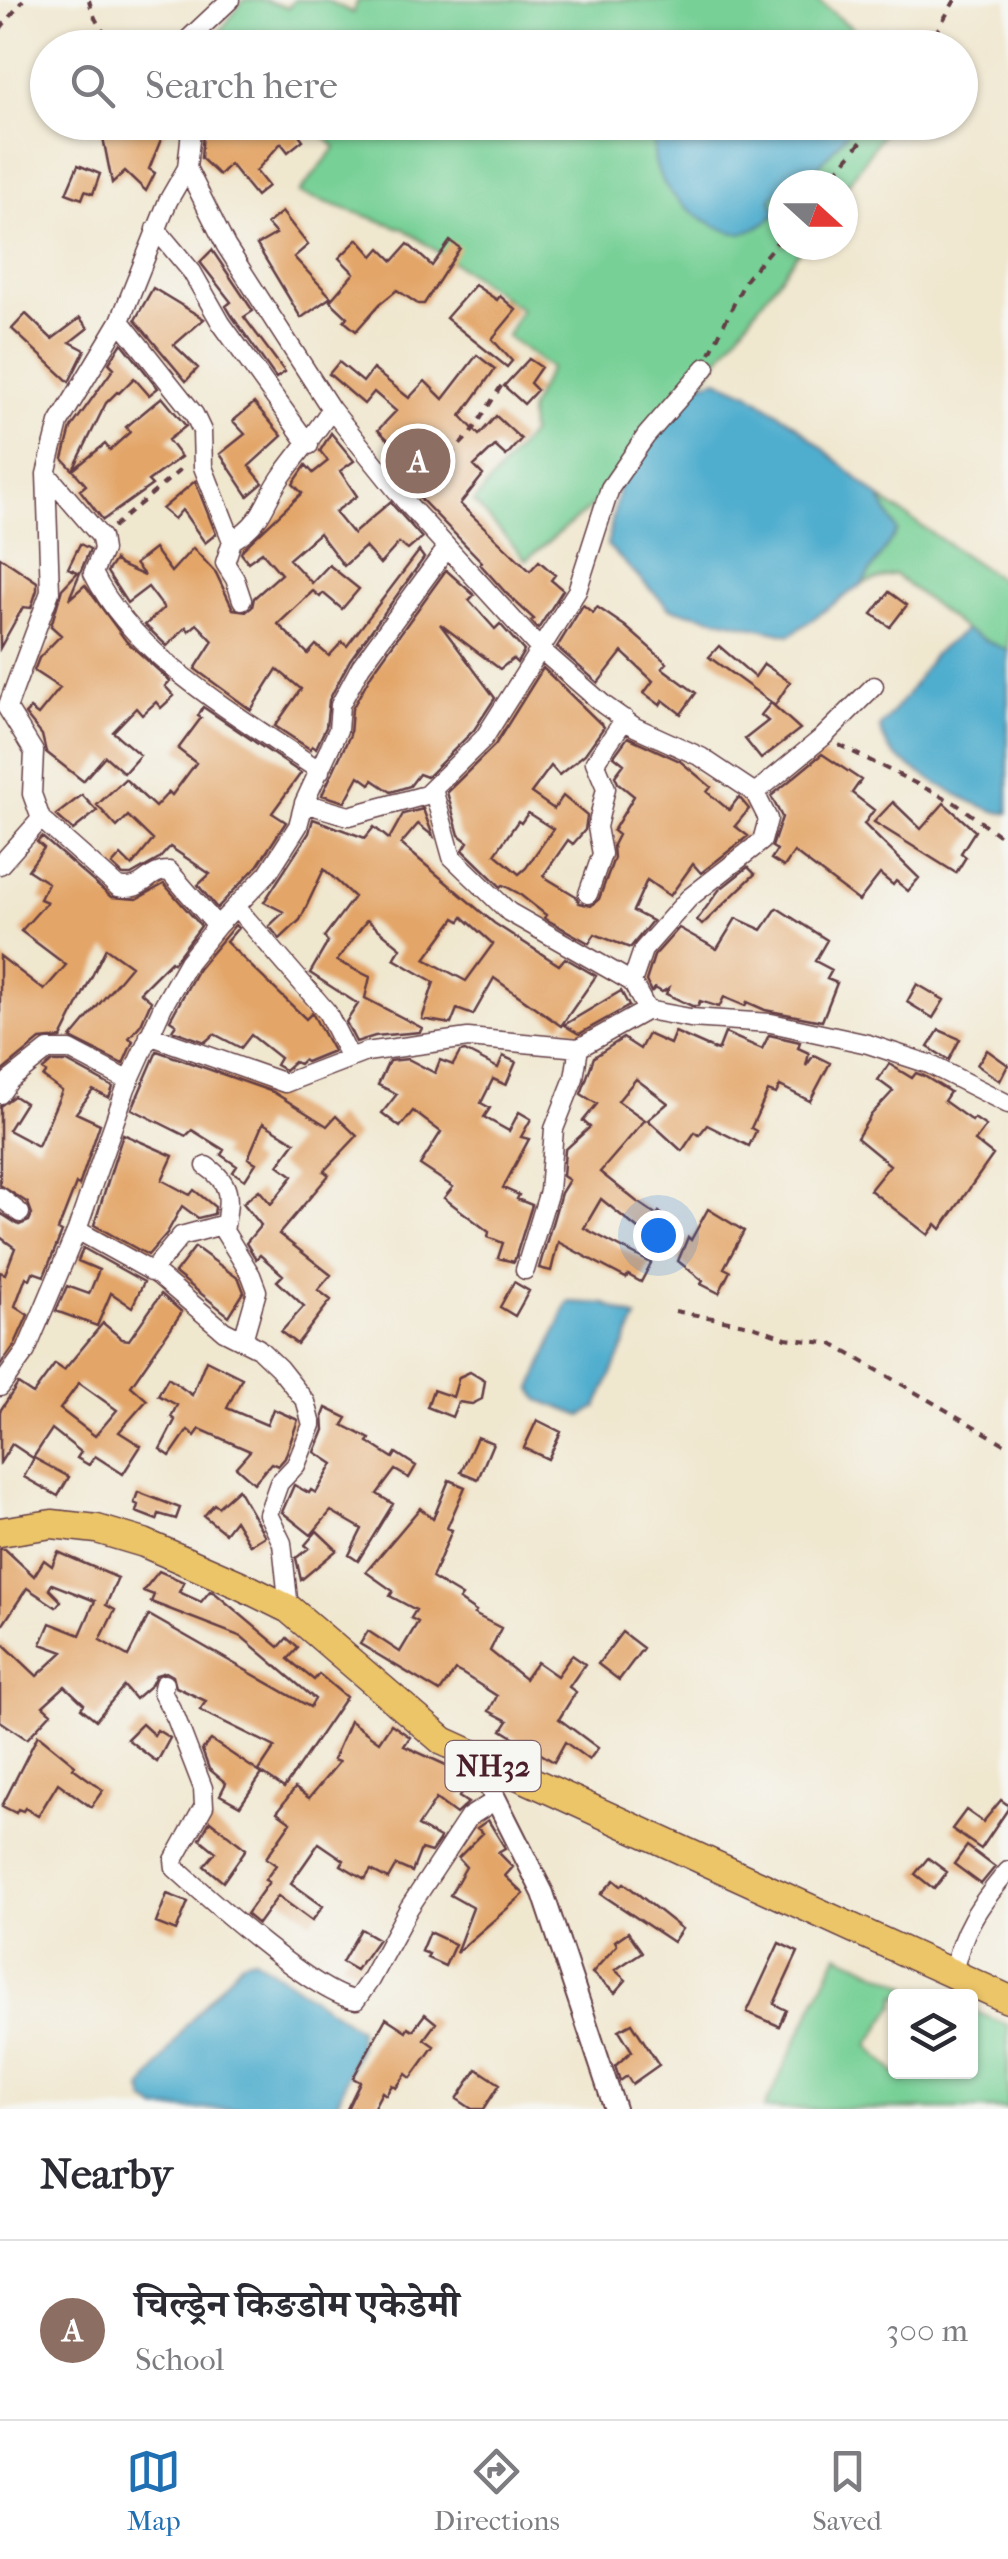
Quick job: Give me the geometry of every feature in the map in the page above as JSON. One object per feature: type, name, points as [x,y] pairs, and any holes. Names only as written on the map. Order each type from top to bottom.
[{"type":"main road","name":"NH32","points":[[1,1534],[52,1524],[97,1530],[144,1543],[289,1609],[443,1741],[1008,2000]]},
{"type":"street","points":[[198,30],[230,0]]},
{"type":"street","points":[[190,140],[187,168],[156,228],[120,321],[59,423],[46,474],[50,592],[7,708],[34,752],[32,794],[41,819],[118,887],[139,887],[159,871],[168,871],[217,926]]},
{"type":"street","points":[[187,168],[226,246],[331,409],[447,548],[539,648],[625,719],[702,757],[755,794],[768,819],[762,841],[689,898],[644,950],[632,982]]},
{"type":"street","points":[[156,228],[192,272],[221,323],[309,444]]},
{"type":"street","points":[[120,321],[194,414],[205,448],[203,466],[232,541],[225,563],[236,579],[242,600]]},
{"type":"street","points":[[304,803],[349,816],[426,795],[484,738],[577,591],[610,488],[646,436],[706,367]]},
{"type":"street","points":[[232,541],[245,533],[267,508],[281,475],[309,444],[331,409]]},
{"type":"street","points":[[46,474],[101,536],[103,550],[93,573],[133,630],[188,680],[320,771]]},
{"type":"street","points":[[0,1388],[26,1350],[77,1230],[129,1080],[149,1035],[188,962],[268,873],[298,826],[304,803],[338,730],[340,704],[361,666],[447,548]]},
{"type":"street","points":[[755,794],[823,737],[874,686]]},
{"type":"street","points":[[588,894],[602,854],[597,827],[606,788],[595,762],[625,719]]},
{"type":"street","points":[[433,790],[452,857],[510,912],[632,982],[647,1010]]},
{"type":"street","points":[[0,865],[41,819]]},
{"type":"street","points":[[237,908],[326,1012],[350,1058]]},
{"type":"street","points":[[149,1035],[286,1083],[366,1052],[468,1038],[579,1048],[647,1010],[690,1018],[770,1023],[868,1044],[929,1064],[1008,1104]]},
{"type":"street","points":[[525,1270],[549,1191],[554,1129],[574,1078],[579,1048]]},
{"type":"street","points":[[0,1094],[10,1080],[48,1050],[70,1050],[129,1080]]},
{"type":"street","points":[[206,1166],[219,1175],[229,1194],[224,1231],[252,1275],[257,1291],[242,1340]]},
{"type":"street","points":[[0,1197],[20,1213]]},
{"type":"street","points":[[151,1272],[181,1236],[225,1224]]},
{"type":"street","points":[[77,1230],[151,1272],[224,1331],[258,1348],[306,1402],[312,1425],[296,1466],[279,1483],[268,1514],[282,1543],[289,1609]]},
{"type":"street","points":[[164,1684],[162,1692],[203,1788],[204,1806],[174,1860],[175,1868],[258,1939],[332,1992],[348,1999],[356,2000],[370,1980],[409,1908],[468,1817],[496,1800]]},
{"type":"street","points":[[475,1758],[543,1894],[616,2109]]},
{"type":"street","points":[[953,1974],[976,1909],[1008,1871]]},
{"type":"path","points":[[0,29],[24,0]]},
{"type":"path","points":[[89,0],[94,20],[101,30]]},
{"type":"path","points":[[938,30],[955,0]]},
{"type":"path","points":[[838,170],[863,140]]},
{"type":"path","points":[[706,367],[746,279],[768,253]]},
{"type":"path","points":[[405,501],[472,432],[503,383]]},
{"type":"path","points":[[101,536],[205,448]]},
{"type":"path","points":[[823,737],[955,803],[1008,842]]},
{"type":"path","points":[[676,1311],[750,1325],[786,1338],[832,1344],[1008,1446]]},
{"type":"green space","points":[[244,0],[264,0],[288,8],[294,0],[326,0],[353,13],[358,0],[817,0],[855,30],[221,30]]},
{"type":"green space","points":[[328,140],[878,140],[858,170],[768,170],[768,260],[793,260],[620,483],[526,560],[474,502],[530,434],[529,410],[550,368],[507,336],[521,309],[404,229],[299,193],[336,147]]},
{"type":"green space","points":[[880,498],[1008,585],[1008,651],[965,630],[894,574],[862,584],[897,531]]},
{"type":"green space","points":[[838,1954],[908,1986],[888,1989],[888,2015],[868,2045],[888,2066],[888,2079],[978,2079],[978,2013],[1008,2025],[1008,2109],[764,2109]]},
{"type":"water","points":[[655,140],[841,140],[816,170],[768,170],[768,220],[742,233],[730,232],[698,216],[673,195],[657,169]]},
{"type":"water","points":[[717,379],[747,392],[795,424],[880,498],[897,531],[862,584],[790,635],[669,608],[607,545],[620,483],[647,444],[700,384]]},
{"type":"water","points":[[965,630],[1008,651],[1008,813],[965,799],[910,766],[889,749],[880,727],[934,654]]},
{"type":"water","points":[[568,1302],[605,1304],[637,1318],[597,1407],[582,1416],[539,1400],[532,1389]]},
{"type":"water","points":[[254,1958],[359,2029],[358,2048],[335,2109],[157,2109],[145,2101],[142,2090],[184,2028],[242,1961]]},
{"type":"building","points":[[104,140],[161,140],[149,169],[155,173],[146,191],[125,171],[112,183]]},
{"type":"building","points":[[202,140],[303,140],[288,152],[281,143],[256,171],[268,186],[256,196],[230,164],[219,175],[201,158]]},
{"type":"building","points":[[78,165],[100,174],[93,194],[85,191],[82,199],[66,193]]},
{"type":"building","points":[[282,212],[308,245],[294,257],[331,297],[301,318],[257,245],[276,234],[267,224]]},
{"type":"building","points":[[358,239],[373,256],[380,248],[393,261],[408,244],[432,266],[450,241],[460,248],[424,304],[397,290],[356,331],[330,301],[354,273],[339,258]]},
{"type":"building","points":[[212,250],[253,311],[244,317],[285,372],[276,378],[226,306],[231,302],[200,262]]},
{"type":"building","points":[[475,285],[497,300],[500,296],[516,310],[492,339],[512,361],[507,367],[446,318]]},
{"type":"building","points":[[153,288],[204,319],[174,345],[198,368],[186,381],[135,320]]},
{"type":"building","points":[[26,314],[52,339],[80,318],[88,328],[70,342],[85,350],[69,382],[12,329]]},
{"type":"building","points":[[122,343],[158,388],[149,395],[134,378],[117,392],[106,403],[73,470],[63,459],[71,428],[114,368],[109,363]]},
{"type":"building","points":[[477,355],[495,369],[461,416],[479,435],[496,416],[521,439],[506,456],[495,446],[474,466],[483,475],[460,504],[530,571],[539,561],[555,575],[551,580],[563,590],[538,629],[531,621],[534,619],[417,495],[421,491],[412,482],[435,462],[425,449],[409,460],[378,430],[396,411],[374,392],[364,404],[329,374],[339,362],[363,382],[373,369],[409,398],[425,381],[443,399]]},
{"type":"building","points":[[529,359],[541,367],[530,383],[537,390],[524,404],[504,386]]},
{"type":"building","points":[[162,397],[186,426],[168,440],[181,457],[148,481],[152,485],[103,520],[80,490],[86,485],[73,470],[105,444],[110,450],[130,432],[126,427]]},
{"type":"building","points":[[254,403],[282,436],[249,466],[263,483],[248,496],[220,454],[245,434],[233,421]]},
{"type":"building","points":[[331,433],[354,461],[340,471],[357,496],[335,512],[353,534],[390,502],[422,538],[408,550],[399,543],[380,564],[365,547],[344,566],[319,533],[289,559],[312,583],[329,565],[359,589],[342,609],[323,593],[320,597],[313,591],[278,624],[308,654],[316,645],[329,656],[342,642],[347,646],[419,551],[424,558],[350,660],[329,700],[326,727],[316,748],[310,749],[275,726],[301,689],[277,669],[251,710],[195,669],[213,641],[197,624],[189,631],[186,627],[167,646],[145,625],[164,608],[148,587],[127,603],[107,572],[115,560],[145,576],[135,564],[154,549],[171,572],[193,548],[216,573],[233,609],[247,611],[254,598],[281,574],[262,552],[248,562],[241,553],[302,493],[293,484],[306,465],[313,473],[328,461],[320,451]]},
{"type":"building","points":[[195,481],[216,534],[205,543],[182,510],[174,519],[162,509]]},
{"type":"building","points":[[80,544],[90,549],[69,599],[85,585],[126,641],[170,681],[165,686],[174,696],[161,708],[156,702],[142,715],[136,708],[113,732],[140,755],[124,773],[105,756],[83,781],[46,752],[42,735],[25,714],[30,709],[38,715],[60,688],[34,671],[39,658],[61,635],[51,626],[62,589],[78,572],[68,568]]},
{"type":"building","points":[[0,557],[37,582],[37,590],[31,608],[23,607],[0,648]]},
{"type":"building","points":[[446,570],[474,595],[469,600],[495,629],[500,624],[524,651],[517,663],[513,659],[500,669],[440,624],[495,698],[474,730],[427,777],[419,774],[410,786],[391,792],[359,776],[345,802],[322,795],[350,735],[352,709],[372,673]]},
{"type":"building","points":[[889,592],[907,605],[890,627],[872,614]]},
{"type":"building","points":[[583,605],[593,613],[597,607],[625,626],[667,663],[662,668],[696,693],[681,714],[663,700],[660,705],[644,693],[653,681],[622,652],[598,683],[557,647]]},
{"type":"building","points":[[719,646],[755,677],[764,664],[790,682],[775,705],[709,657]]},
{"type":"building","points":[[543,668],[604,727],[585,754],[559,775],[551,766],[531,793],[554,809],[563,796],[587,816],[585,830],[573,844],[568,840],[543,876],[576,896],[579,903],[591,906],[599,899],[614,858],[613,845],[618,835],[613,831],[634,796],[615,776],[624,764],[614,756],[628,737],[680,761],[711,787],[707,792],[729,810],[739,797],[749,809],[735,826],[748,836],[701,873],[693,864],[670,896],[647,880],[633,911],[652,921],[630,948],[595,934],[589,943],[544,918],[546,915],[518,893],[501,887],[463,850],[468,842],[459,835],[447,792],[495,745]],"holes":[[[528,813],[553,829],[519,874],[495,854]]]},
{"type":"building","points":[[771,703],[800,729],[761,759],[745,739],[768,721],[761,715]]},
{"type":"building","points":[[203,707],[301,773],[272,813],[286,822],[258,865],[217,908],[198,885],[210,874],[170,847],[159,859],[131,875],[123,875],[112,865],[121,855],[132,866],[153,840],[128,816],[117,827],[97,805],[125,779],[155,807],[169,792],[172,795],[196,763],[178,749],[201,718],[198,716]]},
{"type":"building","points":[[822,754],[861,780],[852,793],[874,810],[864,824],[919,878],[908,891],[880,874],[859,901],[794,852],[784,867],[771,859],[777,850],[772,847],[782,817],[771,796]]},
{"type":"building","points":[[82,795],[97,811],[73,830],[56,815]]},
{"type":"building","points":[[893,802],[921,829],[944,803],[975,831],[961,853],[966,857],[956,873],[874,822]]},
{"type":"building","points":[[423,809],[433,836],[418,824],[401,844],[494,923],[559,965],[565,958],[596,976],[561,1026],[494,978],[473,1015],[457,1009],[451,1024],[422,1019],[434,982],[394,959],[401,948],[367,920],[337,961],[370,977],[365,998],[422,1028],[420,1032],[356,1042],[346,1022],[358,1004],[310,973],[328,942],[324,937],[354,897],[324,869],[300,920],[280,939],[269,926],[284,912],[264,902],[309,833],[313,819],[365,838],[374,827],[389,839],[403,814]],"holes":[[[463,917],[493,944],[466,981],[425,959],[455,918],[460,921]]]},
{"type":"building","points":[[42,837],[111,897],[137,899],[164,884],[201,926],[173,963],[140,992],[151,1001],[141,1024],[129,1038],[133,1041],[123,1064],[71,1038],[131,966],[106,948],[61,1038],[40,1040],[0,1073],[0,956],[44,990],[66,965],[21,931],[47,902],[40,899],[48,883],[28,870],[44,848],[37,842]]},
{"type":"building","points":[[748,867],[755,874],[702,925],[697,920],[719,890]]},
{"type":"building","points":[[777,908],[827,940],[815,961],[832,970],[827,979],[837,983],[822,1021],[765,1010],[747,1002],[745,1006],[724,997],[719,1007],[700,1001],[698,1006],[692,1006],[666,994],[669,988],[662,992],[655,988],[651,992],[646,981],[654,956],[679,928],[717,949],[736,918],[762,930]]},
{"type":"building","points":[[235,925],[238,928],[226,942],[306,1019],[312,1013],[333,1051],[299,1064],[294,1062],[285,1070],[276,1065],[280,1058],[251,1035],[241,1048],[214,1034],[205,1042],[172,1030],[176,1024],[170,1020],[198,969]]},
{"type":"building","points":[[917,984],[944,1000],[933,1018],[907,1002]]},
{"type":"building","points":[[621,991],[629,1006],[579,1034],[564,1025]]},
{"type":"building","points":[[939,1030],[960,1039],[949,1060],[928,1047]]},
{"type":"building","points":[[675,1032],[718,1051],[725,1033],[762,1049],[769,1035],[800,1042],[798,1048],[809,1053],[806,1066],[814,1055],[830,1063],[810,1101],[780,1086],[776,1094],[768,1091],[751,1128],[756,1131],[749,1146],[707,1125],[699,1135],[695,1132],[682,1151],[648,1120],[668,1103],[636,1079],[618,1101],[645,1120],[600,1172],[671,1223],[659,1246],[601,1199],[584,1228],[651,1263],[641,1282],[558,1242],[551,1271],[539,1268],[561,1193],[569,1180],[563,1176],[565,1150],[590,1127],[583,1121],[597,1104],[581,1094],[594,1057],[623,1038],[640,1049],[648,1034],[670,1044]]},
{"type":"building","points":[[987,1050],[1008,1065],[1000,1081],[977,1065]]},
{"type":"building","points":[[157,1051],[273,1092],[327,1126],[336,1116],[357,1136],[324,1171],[329,1175],[279,1234],[331,1275],[318,1290],[331,1300],[297,1344],[281,1332],[304,1306],[277,1281],[283,1275],[260,1255],[256,1259],[246,1243],[261,1225],[243,1203],[259,1190],[271,1204],[293,1176],[278,1165],[295,1142],[263,1123],[248,1158],[256,1163],[245,1180],[233,1172],[237,1166],[221,1155],[224,1150],[192,1130],[186,1136],[132,1109]]},
{"type":"building","points":[[460,1052],[498,1068],[503,1056],[516,1062],[506,1085],[493,1079],[481,1103],[490,1108],[484,1117],[509,1131],[519,1112],[531,1119],[521,1137],[529,1139],[503,1188],[532,1205],[514,1262],[498,1258],[503,1243],[488,1237],[489,1232],[444,1198],[453,1187],[420,1165],[441,1132],[413,1111],[400,1127],[382,1113],[397,1094],[378,1085],[389,1061],[408,1059],[435,1073],[440,1060],[453,1065]]},
{"type":"building","points":[[52,1062],[67,1062],[113,1087],[109,1098],[93,1090],[76,1113],[100,1124],[44,1276],[33,1272],[30,1279],[26,1277],[15,1306],[28,1315],[0,1366],[0,1272],[5,1274],[15,1248],[0,1237],[0,1213],[19,1225],[29,1221],[32,1214],[28,1203],[0,1185],[0,1106],[14,1096],[25,1103],[8,1130],[38,1146],[62,1091],[43,1077],[43,1070]]},
{"type":"building","points":[[889,1064],[912,1078],[916,1073],[924,1076],[950,1092],[944,1101],[986,1126],[975,1141],[993,1155],[941,1229],[936,1224],[928,1235],[870,1190],[890,1165],[857,1138],[893,1091],[878,1080]]},
{"type":"building","points":[[123,1134],[173,1156],[162,1180],[190,1195],[194,1190],[215,1207],[214,1214],[198,1218],[182,1206],[167,1233],[148,1255],[94,1225]]},
{"type":"building","points":[[708,1209],[744,1231],[724,1268],[730,1271],[719,1293],[701,1284],[703,1281],[678,1261],[688,1237],[691,1240]]},
{"type":"building","points":[[195,1247],[239,1279],[244,1292],[229,1316],[175,1273]]},
{"type":"building","points":[[83,1248],[144,1282],[132,1307],[111,1293],[97,1326],[56,1311],[67,1286],[89,1294],[99,1270],[78,1261]]},
{"type":"building","points":[[514,1282],[529,1291],[515,1316],[500,1307]]},
{"type":"building","points":[[161,1294],[182,1312],[131,1386],[147,1400],[119,1432],[141,1446],[123,1474],[95,1456],[89,1465],[77,1458],[81,1452],[52,1429],[33,1458],[12,1444],[0,1463],[0,1411],[18,1384],[33,1394],[55,1364],[64,1370],[103,1323],[129,1340]],"holes":[[[79,1383],[117,1410],[95,1436],[60,1409]]]},
{"type":"building","points":[[206,1360],[242,1378],[227,1408],[267,1425],[273,1409],[298,1420],[285,1458],[278,1466],[271,1463],[254,1483],[236,1467],[250,1451],[200,1429],[195,1436],[188,1430],[170,1456],[160,1449],[175,1420],[171,1417],[177,1405],[158,1395],[168,1378],[192,1395]]},
{"type":"building","points":[[470,1372],[485,1381],[482,1399],[472,1404],[458,1402],[452,1417],[427,1407],[433,1390],[453,1397],[459,1377]]},
{"type":"building","points":[[326,1408],[347,1418],[343,1425],[370,1439],[368,1442],[393,1458],[396,1453],[416,1466],[409,1478],[395,1470],[377,1494],[393,1504],[358,1561],[349,1555],[362,1529],[331,1511],[311,1535],[282,1512],[294,1485],[316,1493],[333,1464],[315,1452],[324,1430]]},
{"type":"building","points":[[537,1420],[561,1432],[548,1459],[524,1448]]},
{"type":"building","points":[[477,1437],[493,1443],[478,1479],[461,1472]]},
{"type":"building","points":[[34,1458],[69,1477],[58,1496],[24,1477]]},
{"type":"building","points":[[449,1480],[465,1487],[432,1578],[462,1596],[459,1600],[474,1614],[501,1628],[490,1651],[525,1679],[537,1662],[557,1676],[572,1655],[585,1664],[569,1687],[576,1692],[559,1719],[598,1748],[589,1760],[565,1742],[554,1762],[502,1730],[508,1721],[489,1711],[497,1696],[463,1674],[455,1670],[440,1692],[360,1644],[368,1631],[400,1652],[418,1622],[411,1618],[416,1610],[390,1596],[393,1591],[366,1572],[420,1508],[433,1519]]},
{"type":"building","points":[[238,1489],[265,1536],[250,1545],[235,1520],[225,1533],[204,1516],[214,1504],[218,1507]]},
{"type":"building","points":[[138,1492],[180,1508],[176,1519],[159,1514],[157,1520],[136,1512]]},
{"type":"building","points":[[317,1531],[337,1550],[301,1580],[296,1558],[309,1548],[305,1545]]},
{"type":"building","points":[[0,1549],[5,1549],[34,1576],[44,1560],[52,1566],[58,1552],[118,1578],[106,1605],[115,1610],[100,1640],[128,1656],[149,1615],[310,1707],[315,1699],[242,1637],[151,1602],[154,1595],[143,1591],[159,1571],[184,1582],[179,1592],[201,1602],[210,1591],[215,1593],[279,1647],[287,1638],[298,1648],[288,1659],[314,1680],[319,1674],[346,1697],[284,1788],[259,1771],[275,1747],[200,1710],[206,1701],[176,1687],[173,1676],[166,1672],[156,1675],[135,1699],[124,1686],[96,1720],[65,1686],[43,1706],[51,1713],[27,1739],[0,1721],[0,1641],[37,1676],[63,1652],[41,1644],[50,1623],[80,1635],[95,1601],[52,1584],[49,1589],[61,1601],[56,1607],[27,1588],[0,1629]]},
{"type":"building","points":[[622,1632],[643,1648],[619,1680],[598,1664]]},
{"type":"building","points":[[350,1721],[379,1742],[391,1724],[410,1737],[404,1746],[468,1775],[459,1797],[468,1803],[456,1814],[436,1799],[418,1826],[440,1838],[439,1841],[431,1852],[421,1849],[412,1872],[396,1865],[388,1879],[371,1870],[365,1879],[341,1865],[344,1860],[319,1843],[291,1883],[323,1906],[312,1921],[278,1896],[258,1924],[246,1914],[276,1865],[266,1858],[291,1822],[277,1812],[295,1788],[309,1798],[339,1762],[333,1760]]},
{"type":"building","points":[[142,1724],[154,1735],[157,1730],[170,1738],[157,1762],[127,1739]]},
{"type":"building","points":[[38,1735],[103,1790],[91,1807],[58,1783],[38,1816],[25,1808],[16,1813],[2,1806]]},
{"type":"building","points":[[211,1740],[262,1774],[240,1806],[220,1795],[226,1783],[209,1769],[202,1750]]},
{"type":"building","points":[[1001,1800],[1008,1809],[981,1849],[952,1829],[966,1810],[983,1822]]},
{"type":"building","points":[[488,1820],[505,1848],[498,1852],[513,1867],[505,1876],[524,1894],[456,1953],[473,1908],[450,1895],[466,1867],[458,1858],[483,1833],[477,1828]]},
{"type":"building","points":[[210,1821],[246,1849],[223,1882],[204,1866],[216,1852],[200,1839]]},
{"type":"building","points":[[967,1846],[995,1867],[981,1884],[954,1864]]},
{"type":"building","points":[[928,1858],[947,1872],[934,1889],[915,1874]]},
{"type":"building","points":[[614,1880],[621,1886],[624,1883],[682,1929],[673,1942],[601,1894]]},
{"type":"building","points":[[167,1894],[188,1902],[176,1931],[156,1923]]},
{"type":"building","points":[[361,1929],[378,1939],[356,1970],[342,1962]]},
{"type":"building","points":[[429,1932],[455,1944],[445,1966],[421,1951]]},
{"type":"building","points":[[628,1932],[642,1952],[615,1970],[626,1980],[615,1993],[592,1973],[617,1945],[615,1941]]},
{"type":"building","points":[[779,1943],[798,1952],[774,2004],[786,2010],[779,2026],[747,2012]]},
{"type":"building","points":[[425,2014],[436,2023],[424,2039],[434,2046],[411,2078],[406,2074],[396,2088],[392,2085],[386,2095],[382,2092],[373,2109],[347,2109],[360,2082],[353,2078],[386,2018],[406,2031],[408,2027],[413,2030]]},
{"type":"building","points":[[632,2023],[659,2065],[632,2084],[627,2076],[620,2081],[615,2066],[632,2051],[619,2030]]},
{"type":"building","points":[[477,2069],[500,2084],[484,2109],[472,2109],[457,2099]]},
{"type":"place","name":"चिल्ड्रेन किङडोम एकेडेमी","points":[[418,461]]}]
